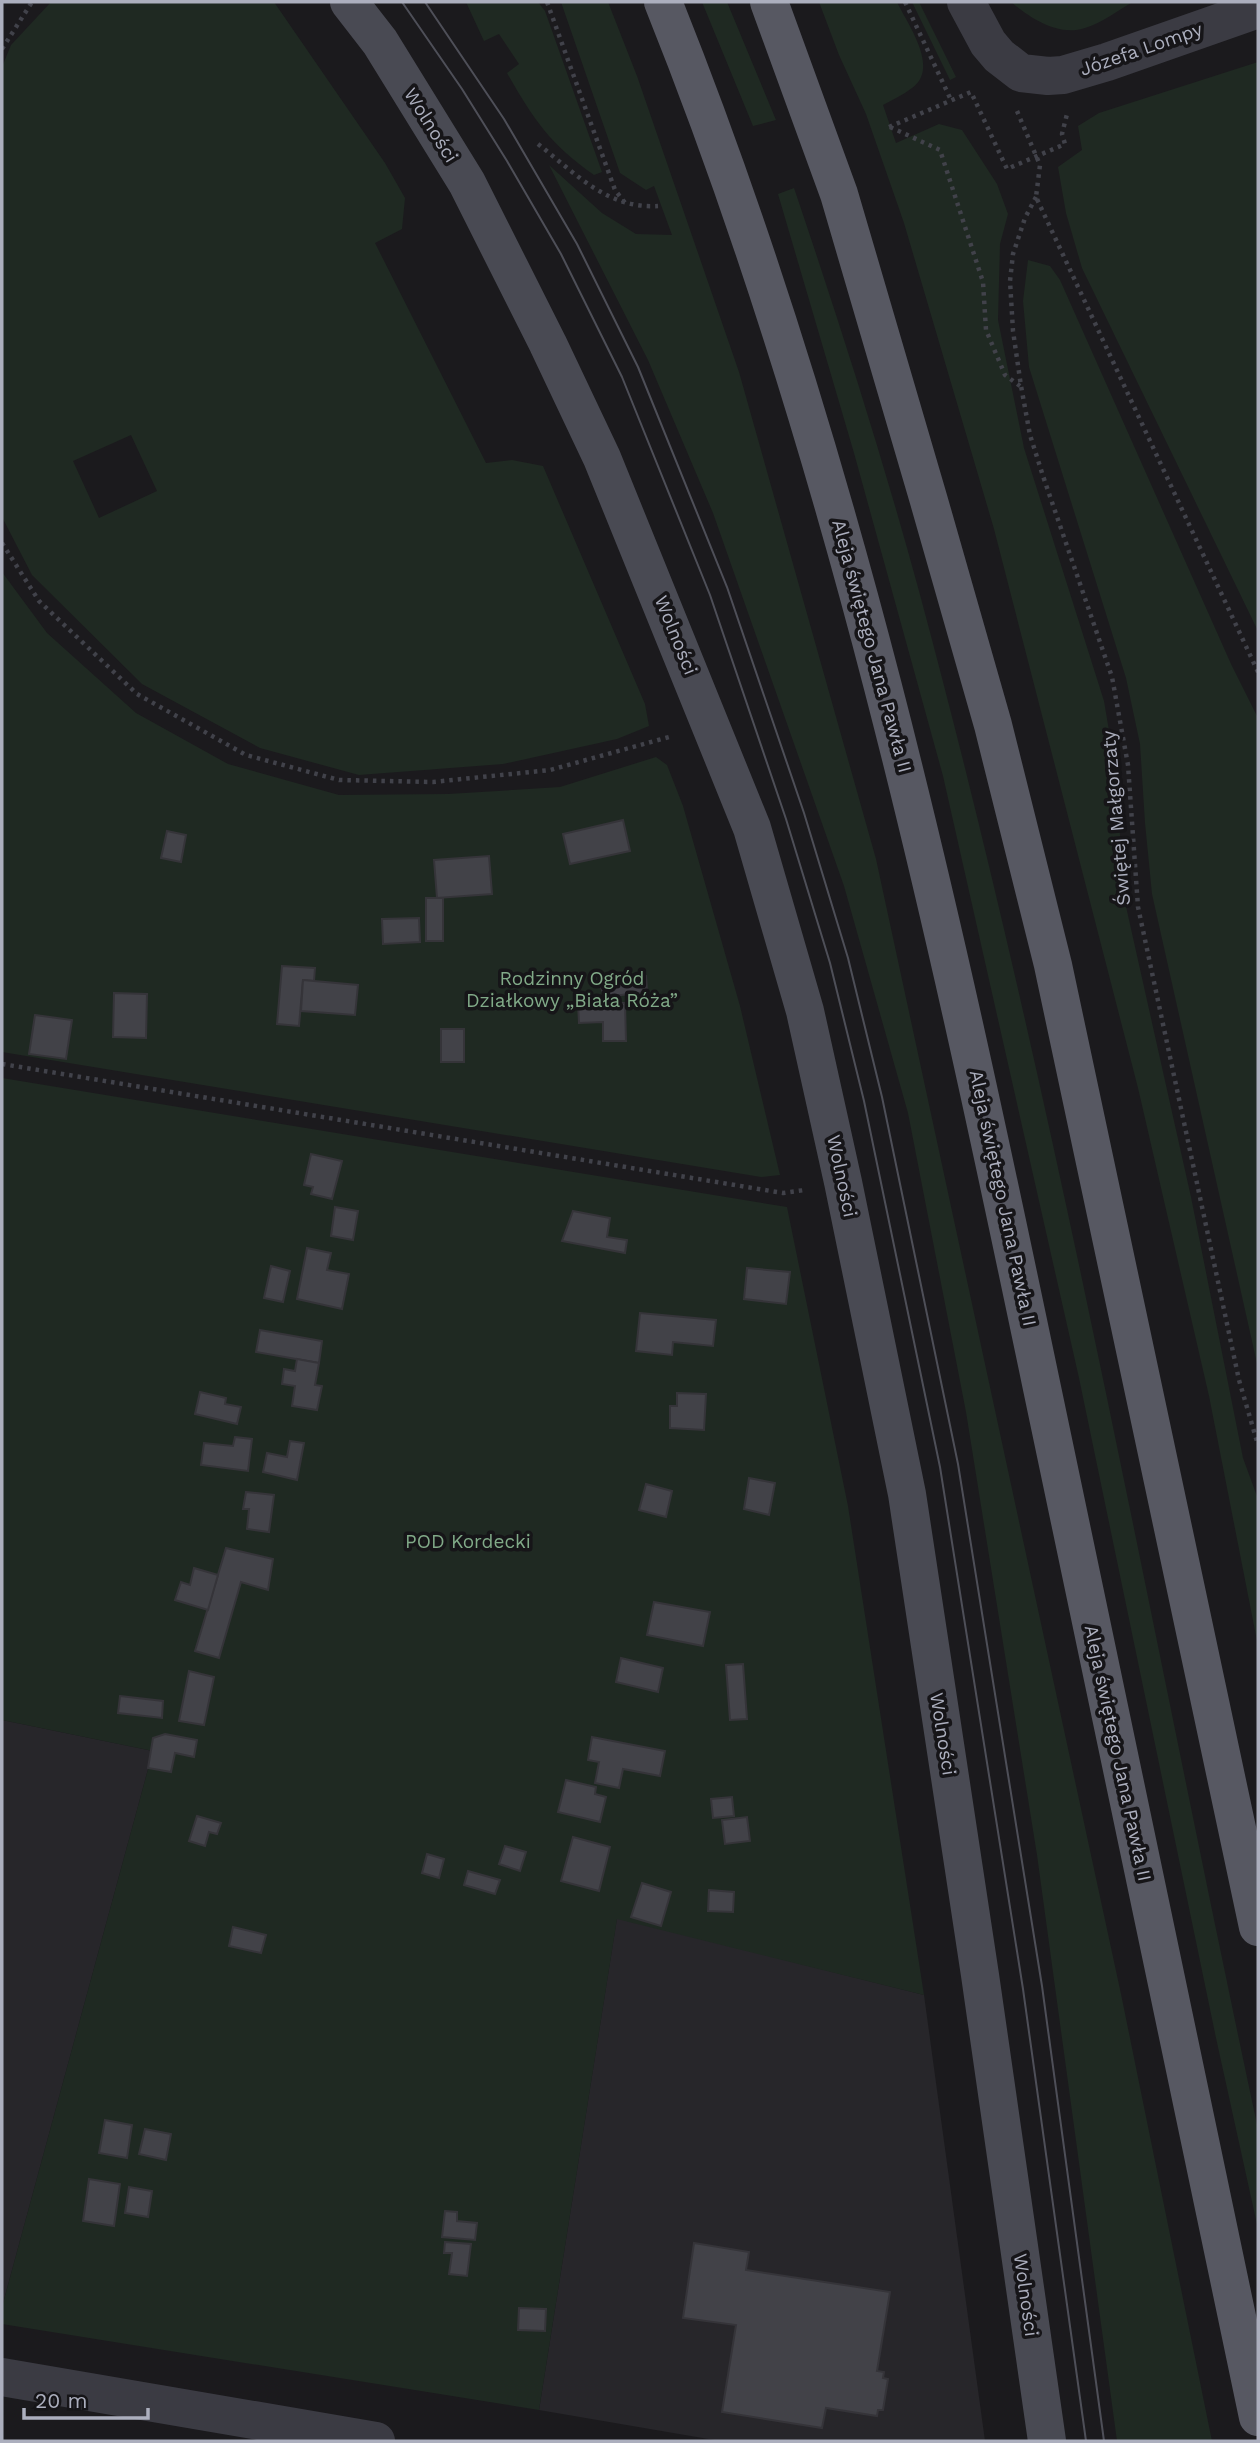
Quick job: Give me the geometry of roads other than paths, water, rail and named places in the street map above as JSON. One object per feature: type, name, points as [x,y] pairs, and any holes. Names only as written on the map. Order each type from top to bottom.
[{"type":"main road","name":"Aleja świętego Jana Pawła II","points":[[663,2],[757,255],[846,544],[911,792],[974,1062],[1258,2417]]},
{"type":"main road","points":[[769,2],[839,194],[993,725],[1053,965],[1258,1927]]},
{"type":"street","name":"Wolności","points":[[349,2],[380,42],[467,183],[602,458],[752,828],[805,1011],[860,1263],[906,1494],[981,1975],[1047,2441]]},
{"type":"street","name":"Józefa Lompy","points":[[966,2],[988,43],[999,56],[1021,73],[1048,76],[1079,71],[1258,9]]},
{"type":"street","points":[[2,2377],[376,2441]]},
{"type":"tram line","points":[[402,2],[462,89],[507,161],[561,254],[622,377],[710,595],[786,819],[830,963],[864,1101],[940,1467],[1023,1989],[1086,2441]]},
{"type":"tram line","points":[[425,2],[504,119],[577,244],[638,367],[727,587],[804,813],[848,958],[882,1097],[958,1464],[1042,1986],[1104,2441]]},
{"type":"park label","name":"Rodzinny Ogród Działkowy „Biała Róża”","points":[[572,989]]},
{"type":"park label","name":"POD Kordecki","points":[[468,1541]]}]
